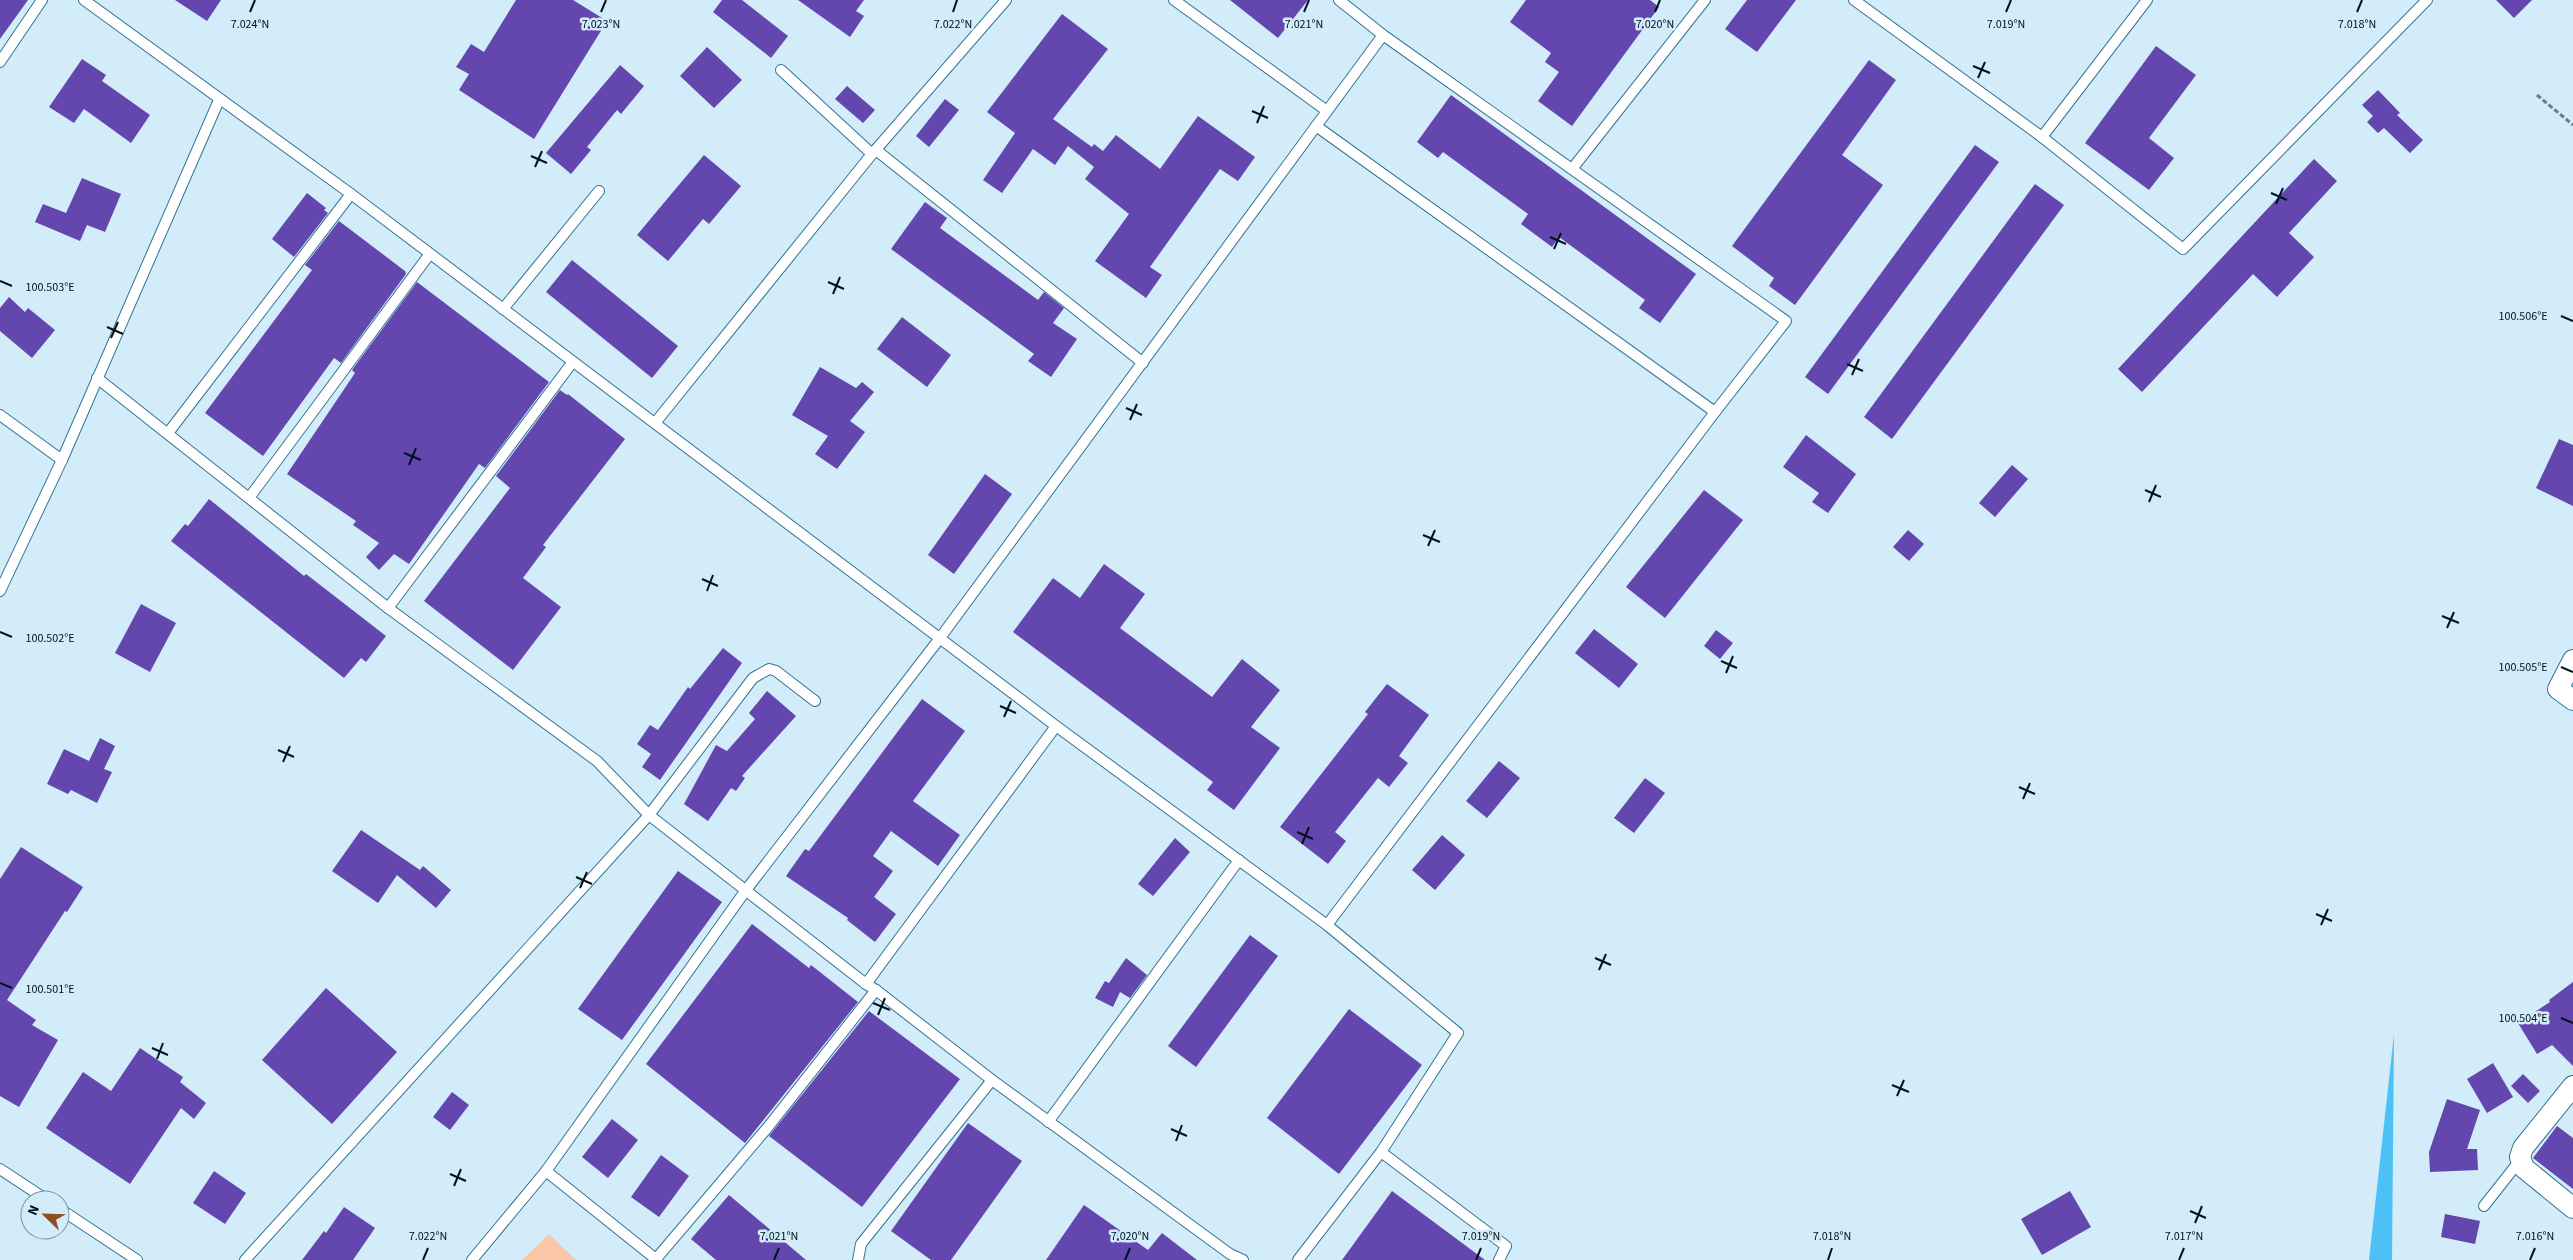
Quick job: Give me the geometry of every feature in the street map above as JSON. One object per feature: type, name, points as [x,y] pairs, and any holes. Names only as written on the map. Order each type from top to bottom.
[{"type":"street","points":[[2573,660],[2558,689],[2573,700]]},
{"type":"street","points":[[2573,1086],[2523,1148],[2521,1160],[2526,1170],[2573,1208]]},
{"type":"lane","points":[[0,62],[42,0]]},
{"type":"lane","points":[[84,0],[219,100],[351,194],[572,363],[655,423],[1056,726],[1240,860],[1327,926],[1458,1033],[1381,1152],[1298,1260]]},
{"type":"lane","points":[[655,423],[874,152],[1006,0]]},
{"type":"lane","points":[[1174,0],[1327,111]]},
{"type":"lane","points":[[1327,926],[1715,412],[1786,321],[1383,34],[1339,0]]},
{"type":"lane","points":[[1572,169],[1704,0]]},
{"type":"lane","points":[[1854,0],[2042,137],[2183,249],[2427,0]]},
{"type":"lane","points":[[2042,137],[2146,0]]},
{"type":"lane","points":[[472,1260],[546,1172],[746,890],[940,638],[1383,34]]},
{"type":"lane","points":[[781,70],[874,152],[1143,363]]},
{"type":"lane","points":[[0,591],[62,460],[219,100]]},
{"type":"lane","points":[[1316,126],[1715,412]]},
{"type":"lane","points":[[503,309],[599,191]]},
{"type":"lane","points":[[168,433],[351,194]]},
{"type":"lane","points":[[249,498],[429,255]]},
{"type":"lane","points":[[388,608],[572,363]]},
{"type":"lane","points":[[97,378],[388,608],[597,761],[649,815],[866,984],[1048,1122],[1230,1254],[1244,1260]]},
{"type":"lane","points":[[0,415],[62,460]]},
{"type":"lane","points":[[245,1260],[649,815],[753,678],[769,669],[776,671],[815,701]]},
{"type":"lane","points":[[866,984],[1056,726]]},
{"type":"lane","points":[[1048,1122],[1240,860]]},
{"type":"lane","points":[[546,1172],[656,1259],[768,1127],[876,990]]},
{"type":"lane","points":[[858,1260],[861,1244],[992,1080]]},
{"type":"lane","points":[[1381,1152],[1506,1246],[1499,1260]]},
{"type":"lane","points":[[2484,1206],[2521,1160]]},
{"type":"lane","points":[[0,1168],[32,1190]]},
{"type":"lane","points":[[70,1216],[137,1260]]},
{"type":"path","points":[[2537,95],[2573,124]]},
{"type":"shaded area","points":[[549,1234],[576,1260],[522,1260]]},
{"type":"water","points":[[2394,1034],[2392,1260],[2369,1260]]},
{"type":"building","points":[[0,0],[28,0],[0,39]]},
{"type":"building","points":[[175,0],[221,0],[207,21]]},
{"type":"building","points":[[516,0],[573,0],[607,21],[534,139],[459,90],[469,74],[456,67],[471,44],[484,52]]},
{"type":"building","points":[[722,0],[742,0],[788,36],[771,58],[713,12]]},
{"type":"building","points":[[798,0],[864,0],[856,11],[864,16],[850,37]]},
{"type":"building","points":[[1230,0],[1308,0],[1278,38]]},
{"type":"building","points":[[1526,0],[1650,0],[1659,7],[1572,126],[1538,101],[1559,72],[1545,62],[1551,53],[1510,22]]},
{"type":"building","points":[[1747,0],[1796,0],[1757,52],[1725,29]]},
{"type":"building","points":[[2496,0],[2532,0],[2514,18]]},
{"type":"building","points":[[1062,14],[1108,49],[1053,119],[1092,147],[1094,144],[1103,151],[1116,135],[1160,169],[1198,116],[1255,157],[1238,181],[1220,169],[1150,267],[1162,275],[1146,298],[1095,261],[1129,214],[1085,179],[1094,167],[1068,146],[1055,165],[1033,149],[1002,193],[983,180],[1015,133],[987,112]]},
{"type":"building","points":[[2156,46],[2196,75],[2149,138],[2174,158],[2149,190],[2085,143]]},
{"type":"building","points":[[707,47],[742,80],[714,108],[680,76]]},
{"type":"building","points":[[82,59],[106,75],[102,81],[150,115],[131,143],[84,109],[74,123],[49,107]]},
{"type":"building","points":[[1869,60],[1896,80],[1842,155],[1883,185],[1795,305],[1769,286],[1774,278],[1732,246]]},
{"type":"building","points":[[620,65],[644,86],[621,114],[617,110],[587,147],[591,150],[571,174],[546,153]]},
{"type":"building","points":[[847,86],[875,110],[863,123],[835,99]]},
{"type":"building","points":[[2378,90],[2400,113],[2397,115],[2423,140],[2410,153],[2384,128],[2378,133],[2367,122],[2373,116],[2362,105]]},
{"type":"building","points":[[1451,95],[1696,274],[1660,323],[1639,308],[1645,300],[1559,237],[1552,247],[1521,224],[1528,214],[1443,152],[1438,158],[1417,142]]},
{"type":"building","points":[[945,99],[959,110],[929,147],[916,136]]},
{"type":"building","points":[[1975,145],[1999,162],[1828,394],[1805,377]]},
{"type":"building","points":[[704,155],[741,186],[709,224],[703,219],[668,261],[637,235]]},
{"type":"building","points":[[2314,159],[2337,181],[2289,233],[2314,257],[2277,297],[2253,274],[2142,392],[2118,369]]},
{"type":"building","points":[[82,178],[121,194],[105,232],[87,225],[80,241],[35,222],[43,204],[66,213]]},
{"type":"building","points":[[2035,184],[2064,205],[1892,439],[1864,417]]},
{"type":"building","points":[[307,193],[326,208],[324,210],[328,213],[294,257],[272,239]]},
{"type":"building","points":[[925,202],[947,218],[940,228],[1038,300],[1044,292],[1064,308],[1053,323],[1077,339],[1051,377],[1028,361],[1034,354],[891,249]]},
{"type":"building","points":[[339,221],[405,271],[406,274],[341,363],[334,358],[263,456],[205,413],[312,270],[305,265]]},
{"type":"building","points":[[572,260],[678,346],[652,378],[546,292]]},
{"type":"building","points":[[417,282],[549,382],[485,468],[479,464],[409,564],[394,554],[379,570],[366,557],[379,543],[353,525],[356,521],[287,474],[355,373],[352,370]]},
{"type":"building","points":[[9,297],[25,312],[28,308],[55,330],[32,358],[0,331],[0,308]]},
{"type":"building","points":[[902,317],[951,355],[927,387],[877,349]]},
{"type":"building","points":[[820,367],[856,388],[862,382],[874,392],[850,421],[865,432],[837,469],[815,454],[828,436],[792,415]]},
{"type":"building","points":[[560,390],[568,394],[625,439],[543,545],[546,547],[523,578],[561,607],[513,670],[424,601],[510,488],[496,476]]},
{"type":"building","points":[[1806,435],[1856,474],[1828,513],[1812,502],[1819,493],[1783,467]]},
{"type":"building","points":[[2559,439],[2573,445],[2573,506],[2536,488]]},
{"type":"building","points":[[2012,465],[2028,479],[1995,517],[1979,503]]},
{"type":"building","points":[[985,474],[1012,494],[954,574],[928,555]]},
{"type":"building","points":[[1704,490],[1743,520],[1665,618],[1626,587]]},
{"type":"building","points":[[209,499],[304,576],[306,574],[386,636],[366,662],[361,658],[344,678],[171,541],[185,524],[188,526]]},
{"type":"building","points":[[1908,530],[1924,544],[1909,561],[1893,547]]},
{"type":"building","points":[[1104,564],[1145,594],[1120,628],[1212,697],[1242,659],[1280,690],[1251,727],[1280,748],[1234,810],[1207,790],[1213,782],[1013,632],[1053,578],[1080,598]]},
{"type":"building","points":[[141,604],[176,623],[150,672],[115,653]]},
{"type":"building","points":[[1594,629],[1638,664],[1619,688],[1575,653]]},
{"type":"building","points":[[1716,630],[1733,643],[1720,659],[1704,646]]},
{"type":"building","points":[[723,648],[742,663],[660,780],[642,767],[651,754],[637,744],[650,725],[658,730],[688,687],[690,689]]},
{"type":"building","points":[[1387,684],[1429,715],[1399,756],[1408,763],[1389,787],[1378,778],[1335,832],[1346,841],[1328,864],[1280,827],[1368,714],[1365,712]]},
{"type":"building","points":[[767,691],[796,716],[742,776],[745,778],[736,791],[731,788],[708,821],[684,804],[716,745],[727,751],[755,719],[749,713]]},
{"type":"building","points":[[922,699],[965,731],[913,801],[960,835],[938,866],[891,831],[873,856],[893,871],[874,897],[896,914],[875,942],[847,920],[848,918],[786,876],[805,849],[809,851]]},
{"type":"building","points":[[100,738],[115,746],[104,769],[112,772],[97,803],[71,790],[68,794],[47,784],[64,749],[89,761]]},
{"type":"building","points":[[1499,761],[1520,778],[1487,818],[1466,801]]},
{"type":"building","points":[[1645,778],[1665,793],[1634,833],[1614,818]]},
{"type":"building","points":[[361,830],[420,870],[423,866],[451,890],[436,908],[397,875],[378,903],[332,871]]},
{"type":"building","points":[[1442,835],[1465,855],[1435,890],[1412,870]]},
{"type":"building","points":[[1175,838],[1190,852],[1153,896],[1138,884]]},
{"type":"building","points":[[21,847],[83,887],[67,912],[65,911],[7,1000],[36,1020],[32,1025],[58,1040],[19,1107],[0,1096],[0,879]]},
{"type":"building","points":[[678,871],[722,902],[622,1040],[578,1009]]},
{"type":"building","points":[[752,924],[809,968],[811,965],[858,1002],[745,1143],[646,1064]]},
{"type":"building","points":[[1250,935],[1278,956],[1196,1067],[1168,1046]]},
{"type":"building","points":[[1126,958],[1147,975],[1130,998],[1120,992],[1113,1007],[1095,998],[1105,981],[1109,983]]},
{"type":"building","points":[[2573,982],[2573,1066],[2552,1045],[2537,1054],[2518,1023],[2550,1002],[2549,1000]]},
{"type":"building","points":[[326,988],[397,1052],[332,1124],[262,1060]]},
{"type":"building","points":[[1349,1009],[1422,1065],[1339,1174],[1267,1118]]},
{"type":"building","points":[[869,1011],[960,1079],[862,1207],[769,1136]]},
{"type":"building","points":[[140,1048],[183,1077],[180,1082],[206,1103],[194,1119],[181,1108],[130,1184],[46,1128],[83,1072],[111,1091]]},
{"type":"building","points":[[2493,1063],[2513,1097],[2487,1113],[2467,1079]]},
{"type":"building","points":[[2523,1074],[2540,1091],[2528,1103],[2511,1086]]},
{"type":"building","points":[[452,1092],[469,1105],[450,1130],[433,1117]]},
{"type":"building","points":[[2447,1099],[2480,1110],[2467,1149],[2477,1149],[2478,1170],[2430,1172],[2429,1152]]},
{"type":"building","points":[[612,1119],[638,1140],[608,1178],[582,1157]]},
{"type":"building","points":[[968,1123],[1022,1161],[951,1260],[931,1260],[891,1231]]},
{"type":"building","points":[[2557,1126],[2573,1138],[2573,1189],[2533,1158]]},
{"type":"building","points":[[661,1155],[689,1176],[659,1217],[631,1197]]},
{"type":"building","points":[[214,1171],[246,1193],[225,1224],[193,1203]]},
{"type":"building","points":[[1392,1191],[1485,1260],[1342,1260]]},
{"type":"building","points":[[2070,1191],[2091,1227],[2042,1255],[2021,1219]]},
{"type":"building","points":[[729,1195],[806,1260],[716,1260],[691,1239]]},
{"type":"building","points":[[1084,1205],[1148,1250],[1162,1233],[1197,1260],[1046,1260]]},
{"type":"building","points":[[344,1207],[375,1228],[353,1260],[302,1260],[324,1231],[326,1233]]},
{"type":"building","points":[[2445,1214],[2480,1221],[2475,1244],[2441,1237]]}]
